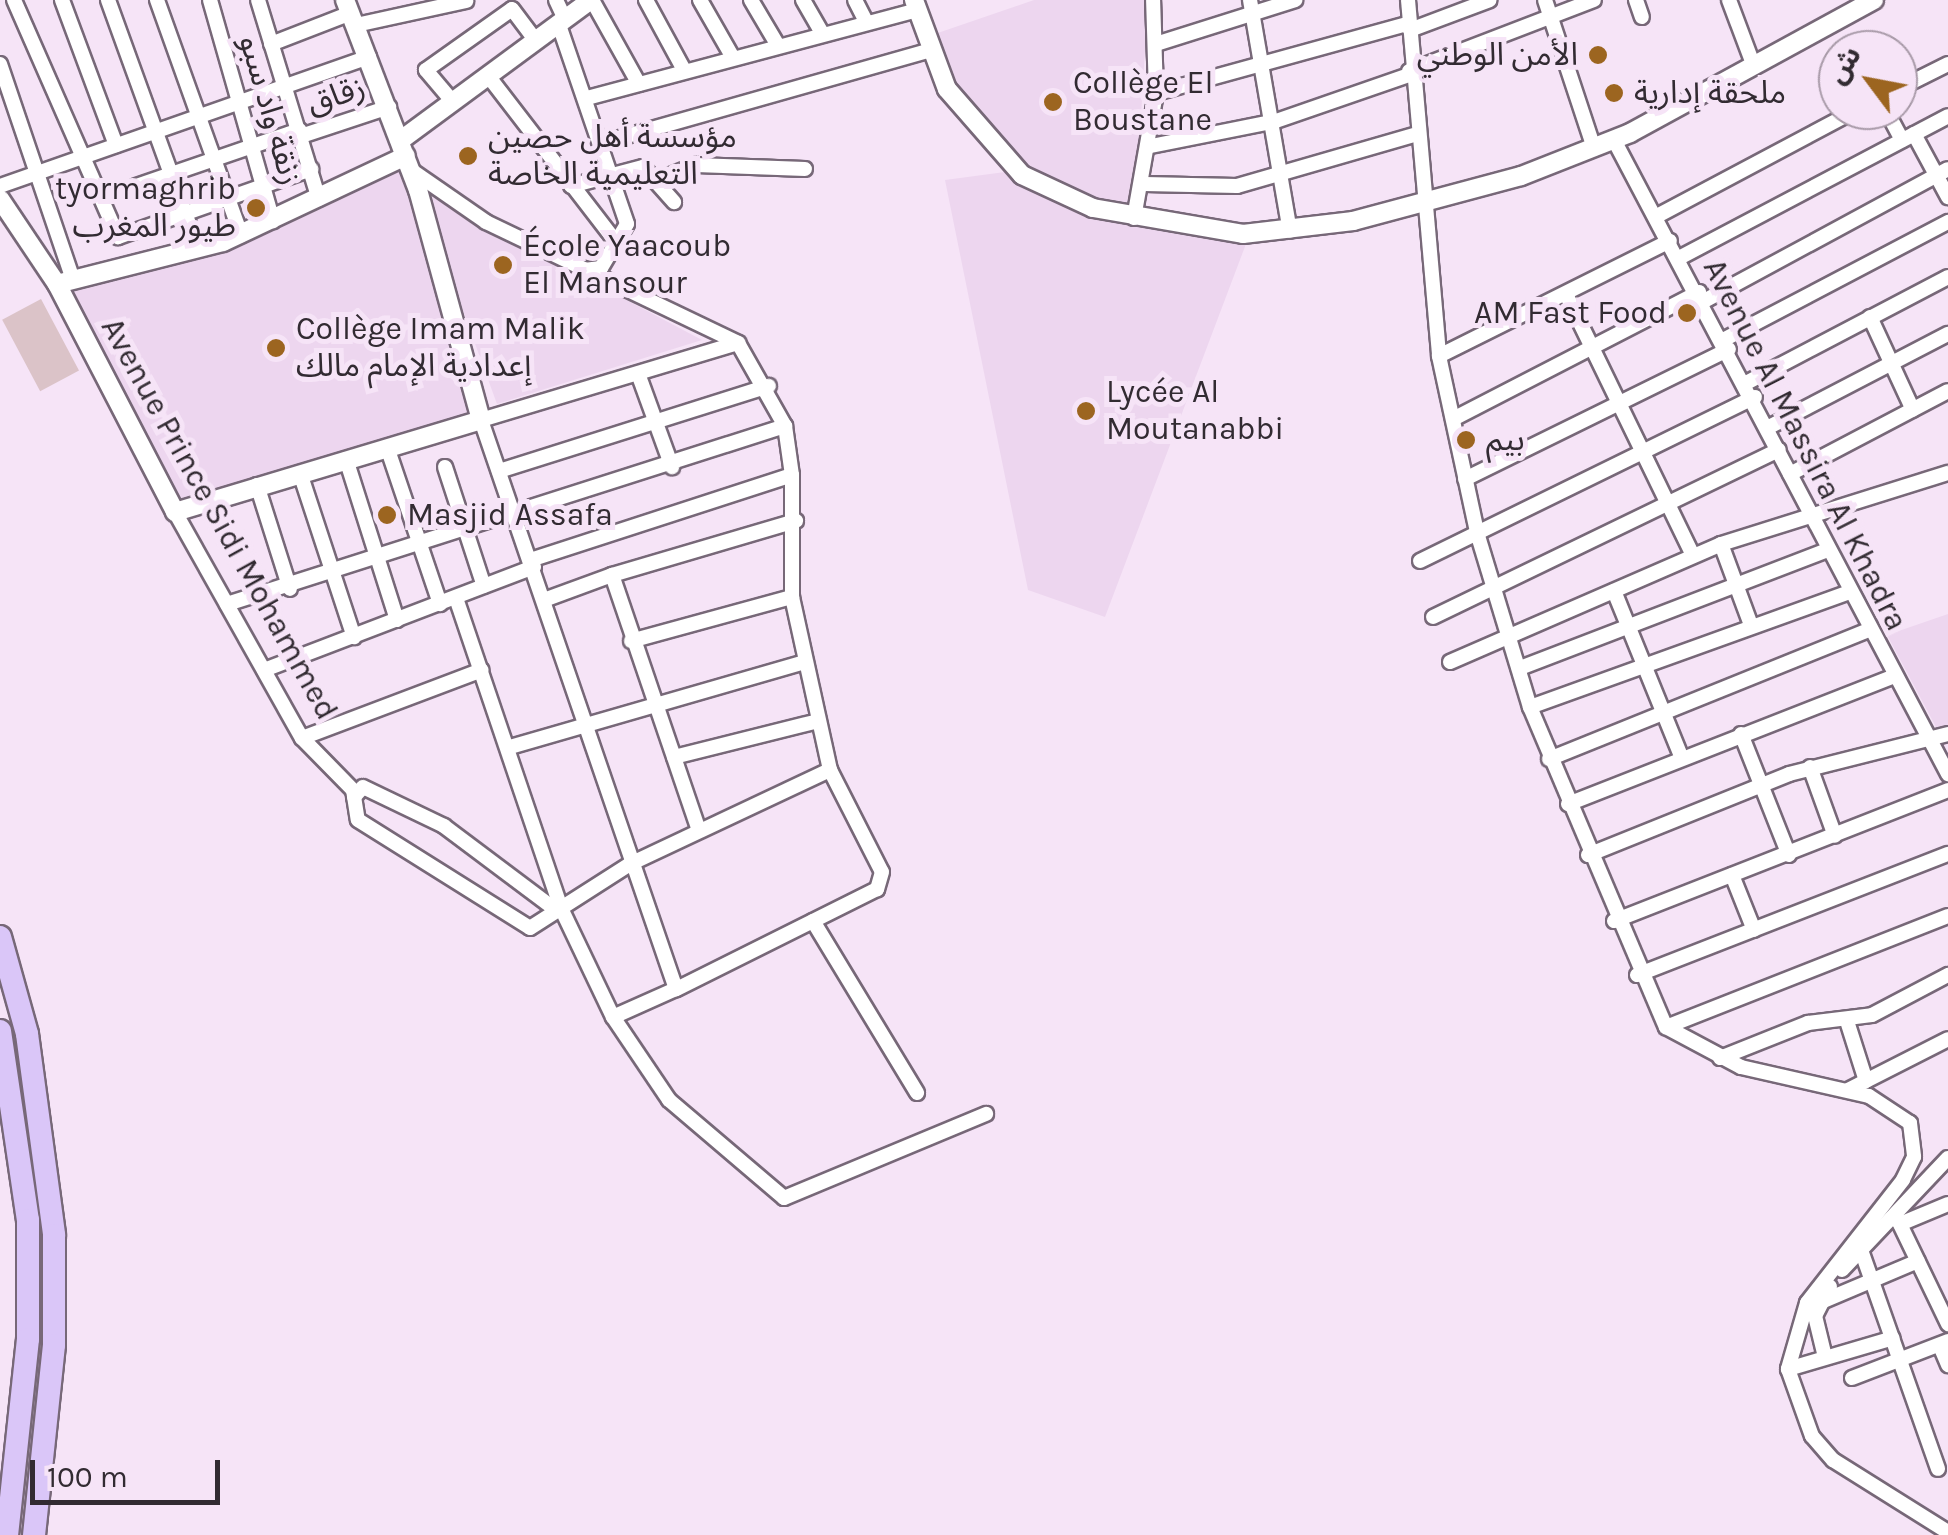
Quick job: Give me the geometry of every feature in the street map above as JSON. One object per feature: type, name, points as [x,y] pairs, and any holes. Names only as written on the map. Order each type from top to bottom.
[{"type":"highway","points":[[0,937],[30,1051],[54,1235],[54,1345],[34,1535]]},
{"type":"highway","points":[[0,1031],[28,1220],[25,1378],[7,1535]]},
{"type":"street","points":[[14,0],[50,70],[76,158],[118,237],[311,169]]},
{"type":"street","points":[[62,0],[116,145]]},
{"type":"street","points":[[108,0],[198,249]]},
{"type":"street","points":[[157,0],[242,234]]},
{"type":"street","points":[[556,0],[627,224],[619,246],[601,268],[573,267]]},
{"type":"street","points":[[0,64],[35,170],[65,282],[242,234],[406,155],[454,102],[592,0],[639,84]]},
{"type":"street","points":[[646,0],[684,70]]},
{"type":"street","points":[[700,0],[732,56]]},
{"type":"street","points":[[751,0],[777,44]]},
{"type":"street","points":[[803,0],[822,33]]},
{"type":"street","points":[[855,0],[866,22]]},
{"type":"street","points":[[1134,218],[1145,184],[1156,92],[1159,43],[1154,0]]},
{"type":"street","points":[[1159,43],[1252,7],[1295,0]]},
{"type":"street","points":[[1408,0],[1414,136],[1430,202],[1439,356],[1478,536],[1530,707],[1614,921],[1637,975],[1666,1027],[1720,1058],[1848,1090],[1904,1116],[1914,1157],[1807,1304],[1788,1369],[1805,1421],[1833,1460],[1948,1532]]},
{"type":"street","points":[[1156,92],[1264,68],[1490,0]]},
{"type":"street","points":[[1544,0],[1594,148]]},
{"type":"street","points":[[1151,146],[1276,121],[1594,0]]},
{"type":"street","points":[[1636,0],[1642,17]]},
{"type":"street","points":[[1728,0],[1753,64]]},
{"type":"street","points":[[588,98],[916,5],[930,50],[963,113],[1022,175],[1058,196],[1134,218],[1242,234],[1290,231],[1430,202],[1594,148],[1874,0]]},
{"type":"street","points":[[261,1],[319,199]]},
{"type":"street","points":[[271,44],[349,9],[466,2]]},
{"type":"street","name":"زنقة واد سبو","points":[[212,7],[256,145],[273,221]]},
{"type":"street","points":[[1252,7],[1276,121],[1290,231]]},
{"type":"street","points":[[349,9],[406,155],[481,420],[532,563],[582,728],[676,990]]},
{"type":"street","points":[[454,102],[428,69],[512,9],[536,41]]},
{"type":"street","points":[[602,143],[930,50]]},
{"type":"street","points":[[0,186],[35,170],[370,58]]},
{"type":"street","points":[[1918,79],[1948,64]]},
{"type":"street","points":[[489,76],[619,246]]},
{"type":"street","name":"زقاق","points":[[136,186],[256,145],[389,107]]},
{"type":"street","points":[[1680,258],[1948,116]]},
{"type":"street","points":[[1657,216],[1818,130]]},
{"type":"street","points":[[1902,130],[1942,172],[1948,198]]},
{"type":"street","points":[[1145,184],[1215,188],[1283,176],[1414,136]]},
{"type":"street","name":"Avenue Al Massira Al Khadra","points":[[1614,140],[1748,382],[1807,513],[1892,677],[1932,738],[1948,774]]},
{"type":"street","points":[[406,155],[573,267],[738,343],[768,386],[786,426],[796,521],[792,597],[804,662],[830,770],[882,872],[877,889],[614,1017]]},
{"type":"street","points":[[662,179],[696,165],[805,168]]},
{"type":"street","points":[[571,186],[643,167],[662,179],[674,202]]},
{"type":"street","points":[[1452,419],[1942,172]]},
{"type":"street","name":"Avenue Prince Sidi Mohammed","points":[[0,199],[65,282],[175,512],[302,738],[354,797],[358,820],[530,928],[558,908]]},
{"type":"street","points":[[1466,479],[1618,404],[1948,222]]},
{"type":"street","points":[[1439,356],[1670,241]]},
{"type":"street","points":[[1748,382],[1948,276]]},
{"type":"street","points":[[1566,294],[1693,556]]},
{"type":"street","points":[[1870,317],[1913,410]]},
{"type":"street","points":[[1769,427],[1948,334]]},
{"type":"street","points":[[175,512],[387,446],[640,379],[738,343]]},
{"type":"street","points":[[640,379],[672,467]]},
{"type":"street","points":[[499,471],[768,386]]},
{"type":"street","points":[[1790,474],[1948,391]]},
{"type":"street","points":[[1420,561],[1755,398]]},
{"type":"street","points":[[227,604],[290,589],[378,556],[672,467],[786,426]]},
{"type":"street","points":[[387,446],[440,604]]},
{"type":"street","points":[[1433,617],[1495,592],[1780,450]]},
{"type":"street","points":[[346,459],[397,620]]},
{"type":"street","points":[[445,467],[484,586]]},
{"type":"street","points":[[300,473],[354,637]]},
{"type":"street","points":[[1450,662],[1720,544],[1807,513],[1948,473]]},
{"type":"street","points":[[264,670],[456,598],[532,563],[792,475]]},
{"type":"street","points":[[257,485],[290,589]]},
{"type":"street","points":[[544,600],[612,575],[796,521]]},
{"type":"street","points":[[1720,544],[1752,625]]},
{"type":"street","points":[[1520,668],[1735,582],[1827,550]]},
{"type":"street","points":[[612,575],[651,704],[699,831]]},
{"type":"street","points":[[1614,590],[1681,756]]},
{"type":"street","points":[[1530,707],[1850,592]]},
{"type":"street","points":[[631,641],[792,597]]},
{"type":"street","points":[[456,598],[510,747],[558,908],[614,1017],[669,1100],[784,1198],[986,1114]]},
{"type":"street","points":[[1549,760],[1869,630]]},
{"type":"street","points":[[510,747],[804,662]]},
{"type":"street","points":[[302,738],[482,670]]},
{"type":"street","points":[[1568,804],[1681,756],[1892,677]]},
{"type":"street","points":[[674,757],[818,721]]},
{"type":"street","points":[[1741,734],[1790,854]]},
{"type":"street","points":[[1588,854],[1810,767],[1948,734]]},
{"type":"street","points":[[1810,767],[1835,836]]},
{"type":"street","points":[[558,908],[630,864],[830,770]]},
{"type":"street","points":[[354,797],[363,787],[444,826],[558,908]]},
{"type":"street","points":[[1614,921],[1948,790]]},
{"type":"street","points":[[1637,975],[1948,854]]},
{"type":"street","points":[[1732,875],[1754,930]]},
{"type":"street","points":[[1666,1027],[1948,916]]},
{"type":"street","points":[[813,921],[917,1094]]},
{"type":"street","points":[[1720,1058],[1790,1028],[1847,1021],[1948,975]]},
{"type":"street","points":[[1847,1021],[1866,1082]]},
{"type":"street","points":[[1848,1090],[1948,1040]]},
{"type":"street","points":[[1825,1356],[1820,1302],[1861,1250],[1898,1221],[1948,1158]]},
{"type":"street","points":[[1898,1221],[1947,1208]]},
{"type":"street","points":[[1898,1221],[1918,1261],[1941,1290],[1948,1324]]},
{"type":"street","points":[[1861,1250],[1938,1469]]},
{"type":"street","points":[[1820,1302],[1918,1261]]},
{"type":"street","points":[[1788,1369],[1893,1338]]},
{"type":"street","points":[[1852,1378],[1944,1344],[1948,1366]]},
{"type":"shaded area","name":"Lycée Al Moutanabbi","points":[[1034,0],[1148,0],[1135,216],[1252,228],[1105,617],[1028,590],[945,180],[1020,170],[964,111],[929,36]]},
{"type":"shaded area","name":"Collège Imam Malik إعدادية الإمام مالك","points":[[409,155],[419,190],[702,340],[497,404],[424,204],[475,412],[184,514],[57,285],[223,243]]},
{"type":"shaded area","points":[[41,299],[79,371],[40,391],[2,320]]},
{"type":"shaded area","points":[[1948,614],[1948,725],[1936,727],[1887,635]]},
{"type":"place","name":"الأمن الوطني","points":[[1598,55]]},
{"type":"place","name":"ملحقة إدارية","points":[[1614,93]]},
{"type":"place","name":"Collège El Boustane","points":[[1053,102]]},
{"type":"place","name":"مؤسسة أهل حصين التعليمية الخاصة","points":[[468,156]]},
{"type":"place","name":"tyormaghrib طيور المغرب","points":[[256,208]]},
{"type":"place","name":"École Yaacoub El Mansour","points":[[503,265]]},
{"type":"place","name":"AM Fast Food","points":[[1687,313]]},
{"type":"place","name":"Collège Imam Malik إعدادية الإمام مالك","points":[[276,348]]},
{"type":"place","name":"Lycée Al Moutanabbi","points":[[1086,411]]},
{"type":"place","name":"بيم","points":[[1466,440]]},
{"type":"place","name":"Masjid Assafa","points":[[387,515]]}]
